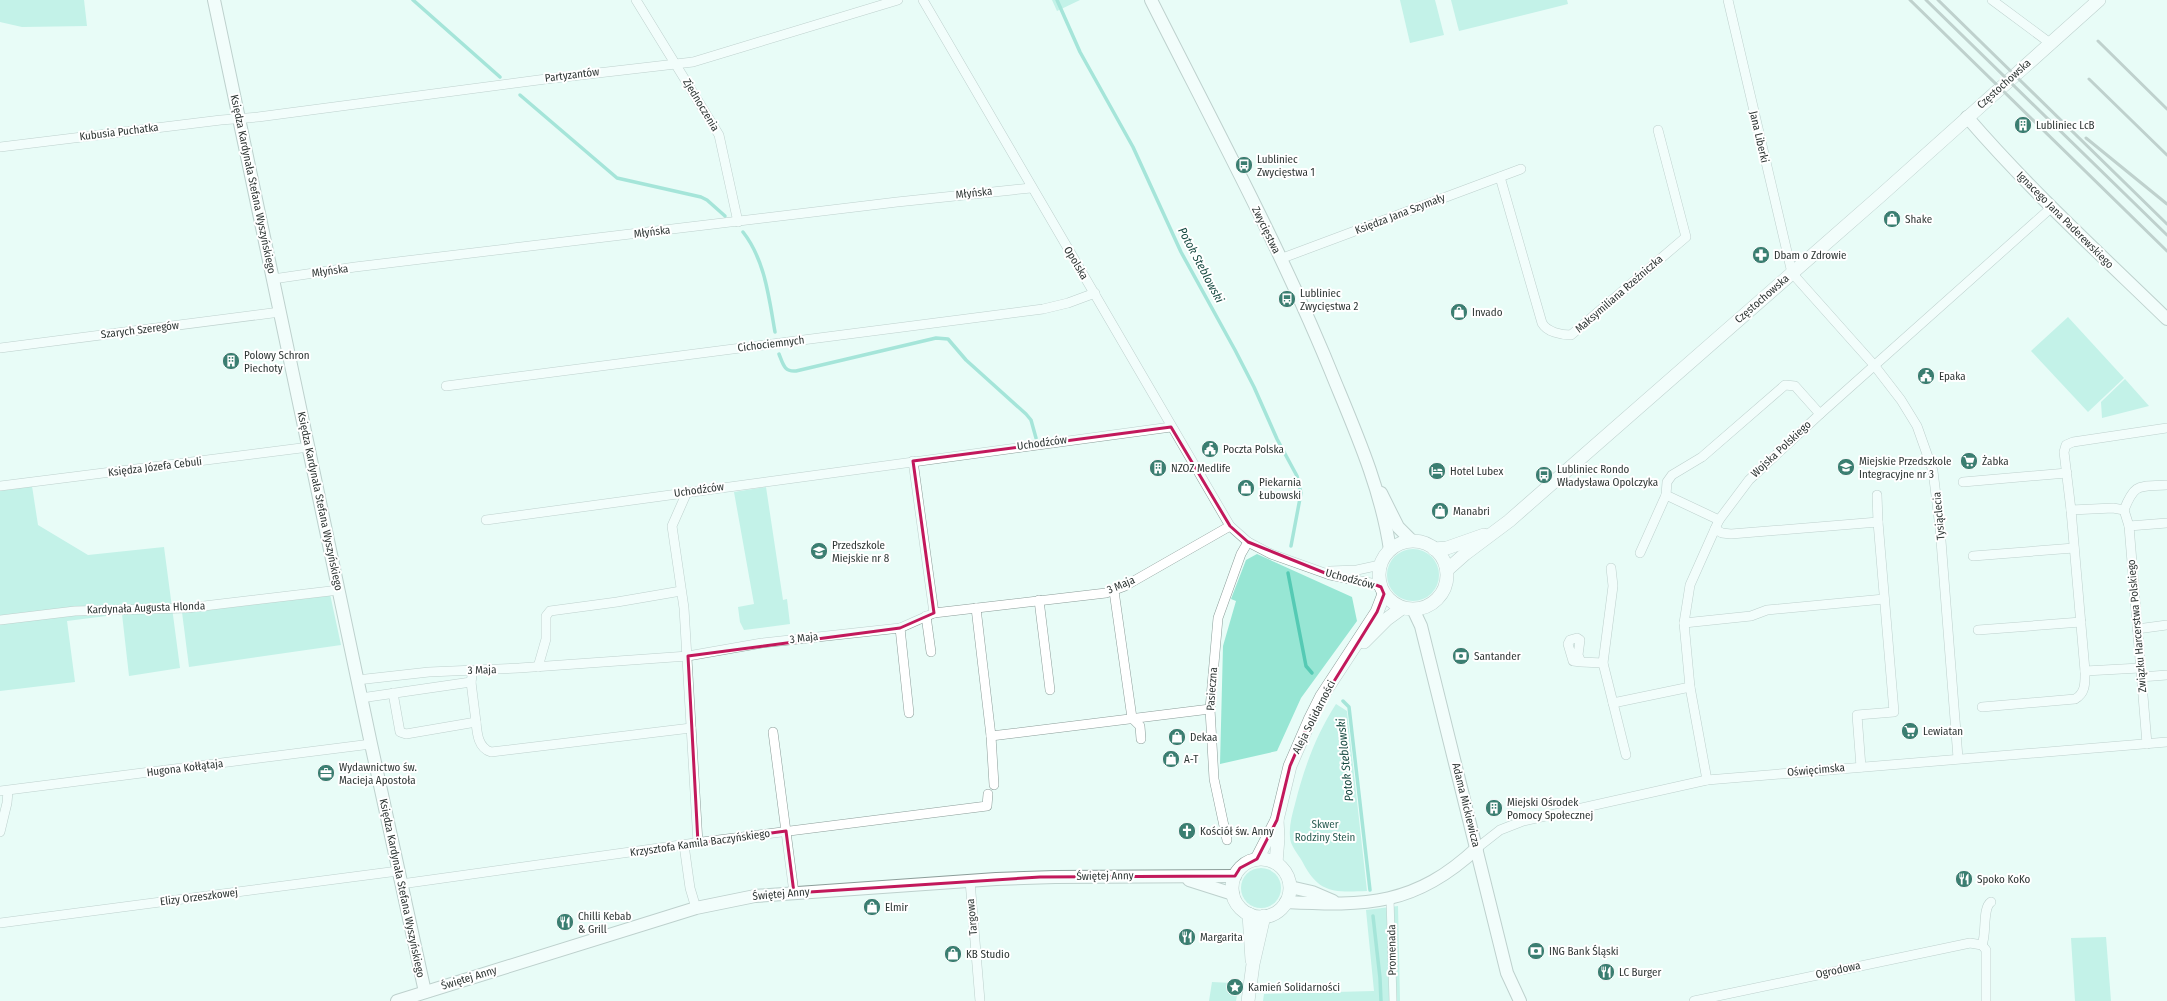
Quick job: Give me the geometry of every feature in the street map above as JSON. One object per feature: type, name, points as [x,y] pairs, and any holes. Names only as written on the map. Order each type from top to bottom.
[{"type":"main road","name":"Częstochowska","points":[[1447,570],[1508,521],[1792,273],[2099,0]]},
{"type":"main road","name":"Częstochowska","points":[[1434,548],[1446,548],[1494,532]]},
{"type":"main road","points":[[1412,541],[1420,542],[1434,548],[1442,558],[1447,570],[1444,589],[1439,597],[1432,604],[1408,609],[1392,602],[1382,591],[1379,580],[1380,565],[1390,550],[1400,544],[1412,541]]},
{"type":"main road","name":"Aleja Solidarności","points":[[1257,859],[1276,820],[1290,766],[1322,696],[1377,612],[1382,591]]},
{"type":"main road","name":"Aleja Solidarności","points":[[1345,662],[1387,619],[1408,609]]},
{"type":"main road","name":"Aleja Solidarności","points":[[1276,820],[1278,838],[1276,863]]},
{"type":"main road","points":[[1257,859],[1267,859],[1276,863],[1286,873],[1290,887],[1286,902],[1281,909],[1264,916],[1249,914],[1241,909],[1233,894],[1235,876],[1240,868],[1248,862],[1257,859]]},
{"type":"main road","points":[[1249,914],[1253,964]]},
{"type":"main road","points":[[1248,1001],[1253,964],[1264,916]]},
{"type":"street","name":"Księdza Kardynała Stefana Wyszyńskiego","points":[[214,0],[357,680],[426,997]]},
{"type":"street","name":"Zjednoczenia","points":[[636,0],[720,135],[738,222]]},
{"type":"street","name":"Partyzantów","points":[[239,118],[676,64],[702,59],[898,0]]},
{"type":"street","name":"Opolska","points":[[923,0],[1031,188],[1230,526]]},
{"type":"street","name":"Zwycięstwa","points":[[1151,0],[1280,259],[1321,346],[1368,466],[1398,527],[1412,541]]},
{"type":"street","name":"Jana Liberki","points":[[1728,0],[1792,273]]},
{"type":"street","points":[[1992,0],[2050,43]]},
{"type":"street","name":"Ignacego Jana Paderewskiego","points":[[1967,117],[1992,146],[2052,207],[2167,319]]},
{"type":"street","name":"Kubusia Puchatka","points":[[0,147],[239,118]]},
{"type":"street","name":"Maksymiliana Rzeźniczka","points":[[1500,177],[1542,323],[1547,329],[1565,335],[1571,334],[1686,237],[1658,130]]},
{"type":"street","name":"Księdza Jana Szymały","points":[[1280,259],[1521,169]]},
{"type":"street","name":"Młyńska","points":[[273,279],[355,267],[897,202],[1031,188]]},
{"type":"street","name":"Wojska Polskiego","points":[[1707,780],[1690,687],[1684,623],[1690,585],[1719,520],[1749,480],[1874,365],[2052,207]]},
{"type":"street","name":"Tysiąclecia","points":[[1792,273],[1874,365],[1901,400],[1917,426],[1933,471],[1941,536],[1958,758]]},
{"type":"street","name":"Cichociemnych","points":[[446,386],[1043,309],[1068,303],[1094,293]]},
{"type":"street","name":"Szarych Szeregów","points":[[0,348],[280,312]]},
{"type":"street","points":[[1640,553],[1666,495],[1668,482],[1672,474],[1702,458],[1785,385],[1795,386],[1820,414]]},
{"type":"street","name":"Uchodźców","points":[[486,520],[1171,427]]},
{"type":"street","points":[[1982,706],[2075,699],[2079,697],[2084,689],[2085,671],[2071,510],[2064,452],[2069,444],[2167,428]]},
{"type":"street","name":"Księdza Józefa Cebuli","points":[[0,486],[309,447]]},
{"type":"street","points":[[913,461],[930,615],[931,652]]},
{"type":"street","name":"Zwycięstwa","points":[[1368,466],[1390,550]]},
{"type":"street","points":[[1963,482],[2067,473]]},
{"type":"street","points":[[2071,510],[2113,508],[2124,510],[2133,491],[2140,488],[2167,485]]},
{"type":"street","points":[[687,492],[672,526],[688,656],[698,843]]},
{"type":"street","points":[[1666,495],[1719,520]]},
{"type":"street","points":[[1861,767],[1857,715],[1894,712],[1877,495]]},
{"type":"street","name":"Związku Harcerstwa Polskiego","points":[[2124,510],[2129,526],[2147,744]]},
{"type":"street","points":[[1715,529],[1722,533],[1731,534],[1878,522]]},
{"type":"street","points":[[2129,526],[2167,523]]},
{"type":"street","name":"Uchodźców","points":[[1230,526],[1248,542],[1280,557],[1346,580],[1371,583],[1382,591]]},
{"type":"street","name":"3 Maja","points":[[357,680],[429,672],[538,667],[688,656],[762,644],[900,628],[908,626],[930,615],[1114,591],[1230,526]]},
{"type":"street","name":"Pasieczna","points":[[1227,840],[1214,779],[1210,709],[1218,618],[1241,554],[1248,542]]},
{"type":"street","points":[[1973,556],[2074,548]]},
{"type":"street","name":"Uchodźców","points":[[1318,570],[1352,571],[1380,565]]},
{"type":"street","points":[[1611,568],[1613,586],[1603,663],[1626,755]]},
{"type":"street","name":"Kardynała Augusta Hlonda","points":[[0,620],[75,611],[187,608],[339,590]]},
{"type":"street","points":[[538,667],[546,639],[546,616],[550,611],[617,602],[681,591]]},
{"type":"street","points":[[1114,591],[1132,718],[1140,726],[1141,739]]},
{"type":"street","points":[[1684,623],[1751,616],[1767,610],[1884,599]]},
{"type":"street","points":[[1039,600],[1050,690]]},
{"type":"street","points":[[976,608],[991,736],[994,785]]},
{"type":"street","name":"Adama Mickiewicza","points":[[1408,609],[1421,626],[1507,973],[1520,1001]]},
{"type":"street","points":[[1978,630],[2081,622]]},
{"type":"street","points":[[2137,629],[2167,625]]},
{"type":"street","points":[[900,628],[910,713]]},
{"type":"street","points":[[1581,662],[1603,663]]},
{"type":"street","points":[[472,670],[471,682],[476,722],[480,742],[486,751],[491,752],[691,728]]},
{"type":"street","points":[[2085,671],[2140,672],[2167,675]]},
{"type":"street","points":[[361,698],[471,682]]},
{"type":"street","points":[[1613,703],[1690,687]]},
{"type":"street","points":[[393,693],[400,729],[403,734],[476,722]]},
{"type":"street","points":[[991,736],[1210,709]]},
{"type":"street","points":[[774,732],[794,893]]},
{"type":"street","name":"Oświęcimska","points":[[1477,848],[1500,830],[1523,820],[1707,780],[1958,758],[2167,742]]},
{"type":"street","name":"Hugona Kołłątaja","points":[[4,791],[371,744]]},
{"type":"street","points":[[0,832],[7,803],[4,791]]},
{"type":"street","name":"Krzysztofa Kamila Baczyńskiego","points":[[401,884],[786,831],[987,806],[988,794]]},
{"type":"street","points":[[684,845],[690,888],[696,908]]},
{"type":"street","points":[[1286,902],[1358,903],[1412,893],[1430,884],[1454,868],[1477,848]]},
{"type":"street","name":"Elizy Orzeszkowej","points":[[0,923],[398,872]]},
{"type":"street","name":"Świętej Anny","points":[[397,1001],[426,997],[696,908],[733,900],[794,893],[1056,876],[1235,876]]},
{"type":"street","name":"Świętej Anny","points":[[1180,877],[1233,894]]},
{"type":"street","name":"Targowa","points":[[970,881],[980,1001]]},
{"type":"street","points":[[1290,887],[1312,892],[1336,902]]},
{"type":"street","name":"Promenada","points":[[1390,898],[1393,1001]]},
{"type":"street","points":[[1986,1001],[1986,950],[1982,945],[1985,935],[1986,909],[1991,902]]},
{"type":"street","name":"Ogrodowa","points":[[1694,1001],[1726,998],[1970,943],[1982,945]]},
{"type":"highlighted area","points":[[1171,427],[1230,526],[1248,542],[1330,575],[1371,583],[1381,587],[1384,594],[1377,612],[1310,720],[1290,766],[1277,820],[1257,859],[1240,868],[1235,876],[1040,877],[794,893],[786,831],[698,843],[688,656],[900,628],[934,613],[913,461]]},
{"type":"green space","points":[[0,0],[84,0],[87,26],[22,27],[0,22]]},
{"type":"green space","points":[[1052,0],[1080,0],[1057,11]]},
{"type":"green space","points":[[1400,0],[1435,0],[1444,35],[1410,43]]},
{"type":"green space","points":[[1451,0],[1567,0],[1568,4],[1459,31]]},
{"type":"green space","points":[[2068,317],[2124,378],[2088,412],[2031,351]]},
{"type":"green space","points":[[2125,379],[2149,406],[2102,418],[2101,402]]},
{"type":"green space","points":[[32,486],[38,525],[88,555],[164,547],[180,668],[129,676],[122,614],[67,621],[75,682],[0,691],[0,490]]},
{"type":"green space","points":[[766,487],[783,600],[787,599],[790,624],[744,630],[740,622],[738,607],[754,604],[734,492]]},
{"type":"green space","points":[[1413,549],[1423,551],[1431,557],[1437,565],[1439,575],[1437,585],[1431,593],[1423,599],[1413,601],[1403,599],[1395,593],[1389,585],[1387,575],[1389,565],[1395,557],[1403,551]]},
{"type":"green space","points":[[1257,554],[1352,597],[1357,621],[1301,698],[1277,751],[1220,764],[1223,646],[1236,601],[1231,599],[1246,560]]},
{"type":"green space","points":[[330,594],[341,645],[189,667],[182,612]]},
{"type":"green space","name":"Skwer Rodziny Stein","points":[[1336,704],[1347,711],[1367,891],[1336,891],[1321,885],[1308,872],[1290,840],[1292,816],[1307,765],[1322,728]]},
{"type":"green space","points":[[1261,868],[1269,870],[1275,874],[1279,880],[1281,888],[1279,896],[1275,902],[1269,906],[1261,908],[1253,906],[1247,902],[1243,896],[1241,888],[1243,880],[1247,874],[1253,870]]},
{"type":"green space","points":[[1398,906],[1400,1001],[1263,1001],[1264,994],[1374,991],[1366,910]]},
{"type":"green space","points":[[2106,937],[2111,1001],[2075,1001],[2071,938]]},
{"type":"green space","points":[[1212,982],[1232,983],[1231,990],[1238,990],[1236,1001],[1209,1001]]},
{"type":"waterway","points":[[413,0],[500,77]]},
{"type":"waterway","name":"Potok Steblowski","points":[[1057,0],[1080,52],[1133,147],[1181,252],[1235,350],[1254,387],[1277,439],[1297,476],[1301,493],[1291,546]]},
{"type":"waterway","points":[[520,95],[617,178],[701,197],[707,200],[725,216]]},
{"type":"waterway","points":[[743,232],[761,267],[768,293],[775,332]]},
{"type":"waterway","points":[[779,354],[784,367],[786,369],[796,371],[936,338],[948,339],[966,360],[1026,414],[1031,420],[1036,438]]},
{"type":"waterway","name":"Potok Steblowski","points":[[1288,573],[1306,666],[1312,673]]},
{"type":"waterway","name":"Potok Steblowski","points":[[1343,701],[1349,707],[1370,890]]},
{"type":"waterway","name":"Potok Steblowski","points":[[1373,916],[1381,1001]]},
{"type":"railway","points":[[1910,0],[2167,251]]},
{"type":"railway","points":[[1926,0],[2167,235]]},
{"type":"railway","points":[[1938,0],[2167,224]]},
{"type":"railway","points":[[2098,41],[2167,109]]},
{"type":"railway","points":[[2089,79],[2167,155]]},
{"type":"railway","points":[[2086,138],[2167,204]]},
{"type":"place","name":"Lubliniec LcB","points":[[2023,125]]},
{"type":"place","name":"Lubliniec Zwycięstwa 1","points":[[1244,165]]},
{"type":"place","name":"Shake","points":[[1892,219]]},
{"type":"place","name":"Dbam o Zdrowie","points":[[1761,255]]},
{"type":"place","name":"Lubliniec Zwycięstwa 2","points":[[1287,299]]},
{"type":"place","name":"Invado","points":[[1459,312]]},
{"type":"place","name":"Polowy Schron Piechoty","points":[[231,361]]},
{"type":"place","name":"Epaka","points":[[1926,376]]},
{"type":"place","name":"Poczta Polska","points":[[1210,449]]},
{"type":"place","name":"Żabka","points":[[1969,461]]},
{"type":"place","name":"Miejskie Przedszkole Integracyjne nr 3","points":[[1846,467]]},
{"type":"place","name":"NZOZ Medlife","points":[[1158,468]]},
{"type":"place","name":"Hotel Lubex","points":[[1437,471]]},
{"type":"place","name":"Lubliniec Rondo Władysława Opolczyka","points":[[1544,475]]},
{"type":"place","name":"Piekarnia Łubowski","points":[[1246,488]]},
{"type":"place","name":"Manabri","points":[[1440,511]]},
{"type":"place","name":"Przedszkole Miejskie nr 8","points":[[819,551]]},
{"type":"place","name":"Santander","points":[[1461,656]]},
{"type":"place","name":"Lewiatan","points":[[1910,731]]},
{"type":"place","name":"Dekaa","points":[[1177,737]]},
{"type":"place","name":"A-T","points":[[1171,759]]},
{"type":"place","name":"Wydawnictwo św. Macieja Apostoła","points":[[326,773]]},
{"type":"place","name":"Miejski Ośrodek Pomocy Społecznej","points":[[1494,808]]},
{"type":"place","name":"Kościół św. Anny","points":[[1187,831]]},
{"type":"place","name":"Spoko KoKo","points":[[1964,879]]},
{"type":"place","name":"Elmir","points":[[872,907]]},
{"type":"place","name":"Chilli Kebab & Grill","points":[[565,922]]},
{"type":"place","name":"Margarita","points":[[1187,937]]},
{"type":"place","name":"ING Bank Śląski","points":[[1536,951]]},
{"type":"place","name":"KB Studio","points":[[953,954]]},
{"type":"place","name":"LC Burger","points":[[1606,972]]},
{"type":"place","name":"Kamień Solidarności","points":[[1235,987]]}]
